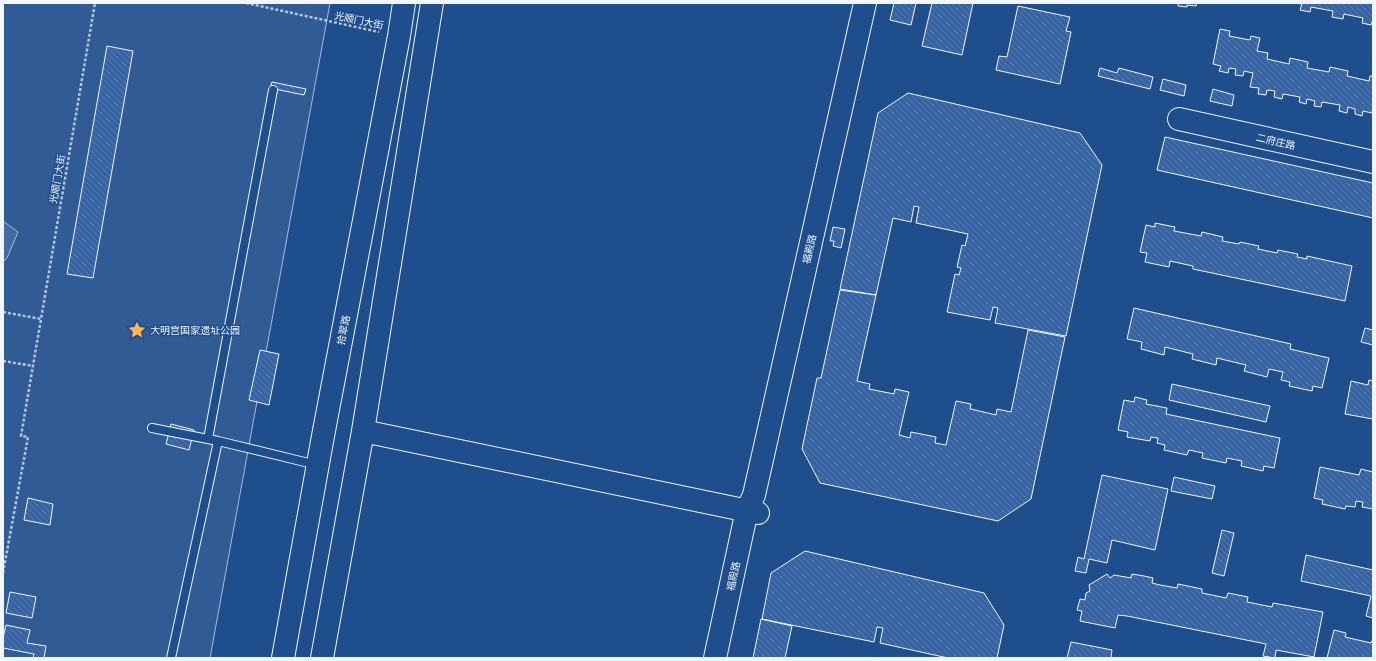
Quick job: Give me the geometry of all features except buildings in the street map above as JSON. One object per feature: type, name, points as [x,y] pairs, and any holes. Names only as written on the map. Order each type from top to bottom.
[{"type":"street","name":"拾翠路","points":[[282,658],[404,3]]},
{"type":"street","points":[[322,658],[363,430],[432,3]]},
{"type":"street","name":"福殿路","points":[[715,658],[753,506],[865,3]]},
{"type":"street","name":"二府庄路","points":[[1179,119],[1373,162]]},
{"type":"street","points":[[363,430],[753,506]]},
{"type":"street","name":"福殿路","points":[[726,658],[753,506]]},
{"type":"lane","points":[[208,439],[273,90]]},
{"type":"lane","points":[[152,428],[218,440],[317,465]]},
{"type":"lane","points":[[171,658],[218,440]]},
{"type":"path","name":"光顺门大街","points":[[3,573],[28,437],[21,436],[94,3]]},
{"type":"path","name":"光顺门大街","points":[[246,3],[399,36]]},
{"type":"path","points":[[3,312],[41,319]]},
{"type":"path","points":[[3,361],[33,366]]},
{"type":"shaded area","name":"大明宫国家遗址公园","points":[[3,3],[330,3],[210,658],[3,658]]},
{"type":"shaded area","points":[[3,221],[18,232],[7,258],[3,262]]},
{"type":"place","name":"大明宫国家遗址公园","points":[[137,330]]}]
